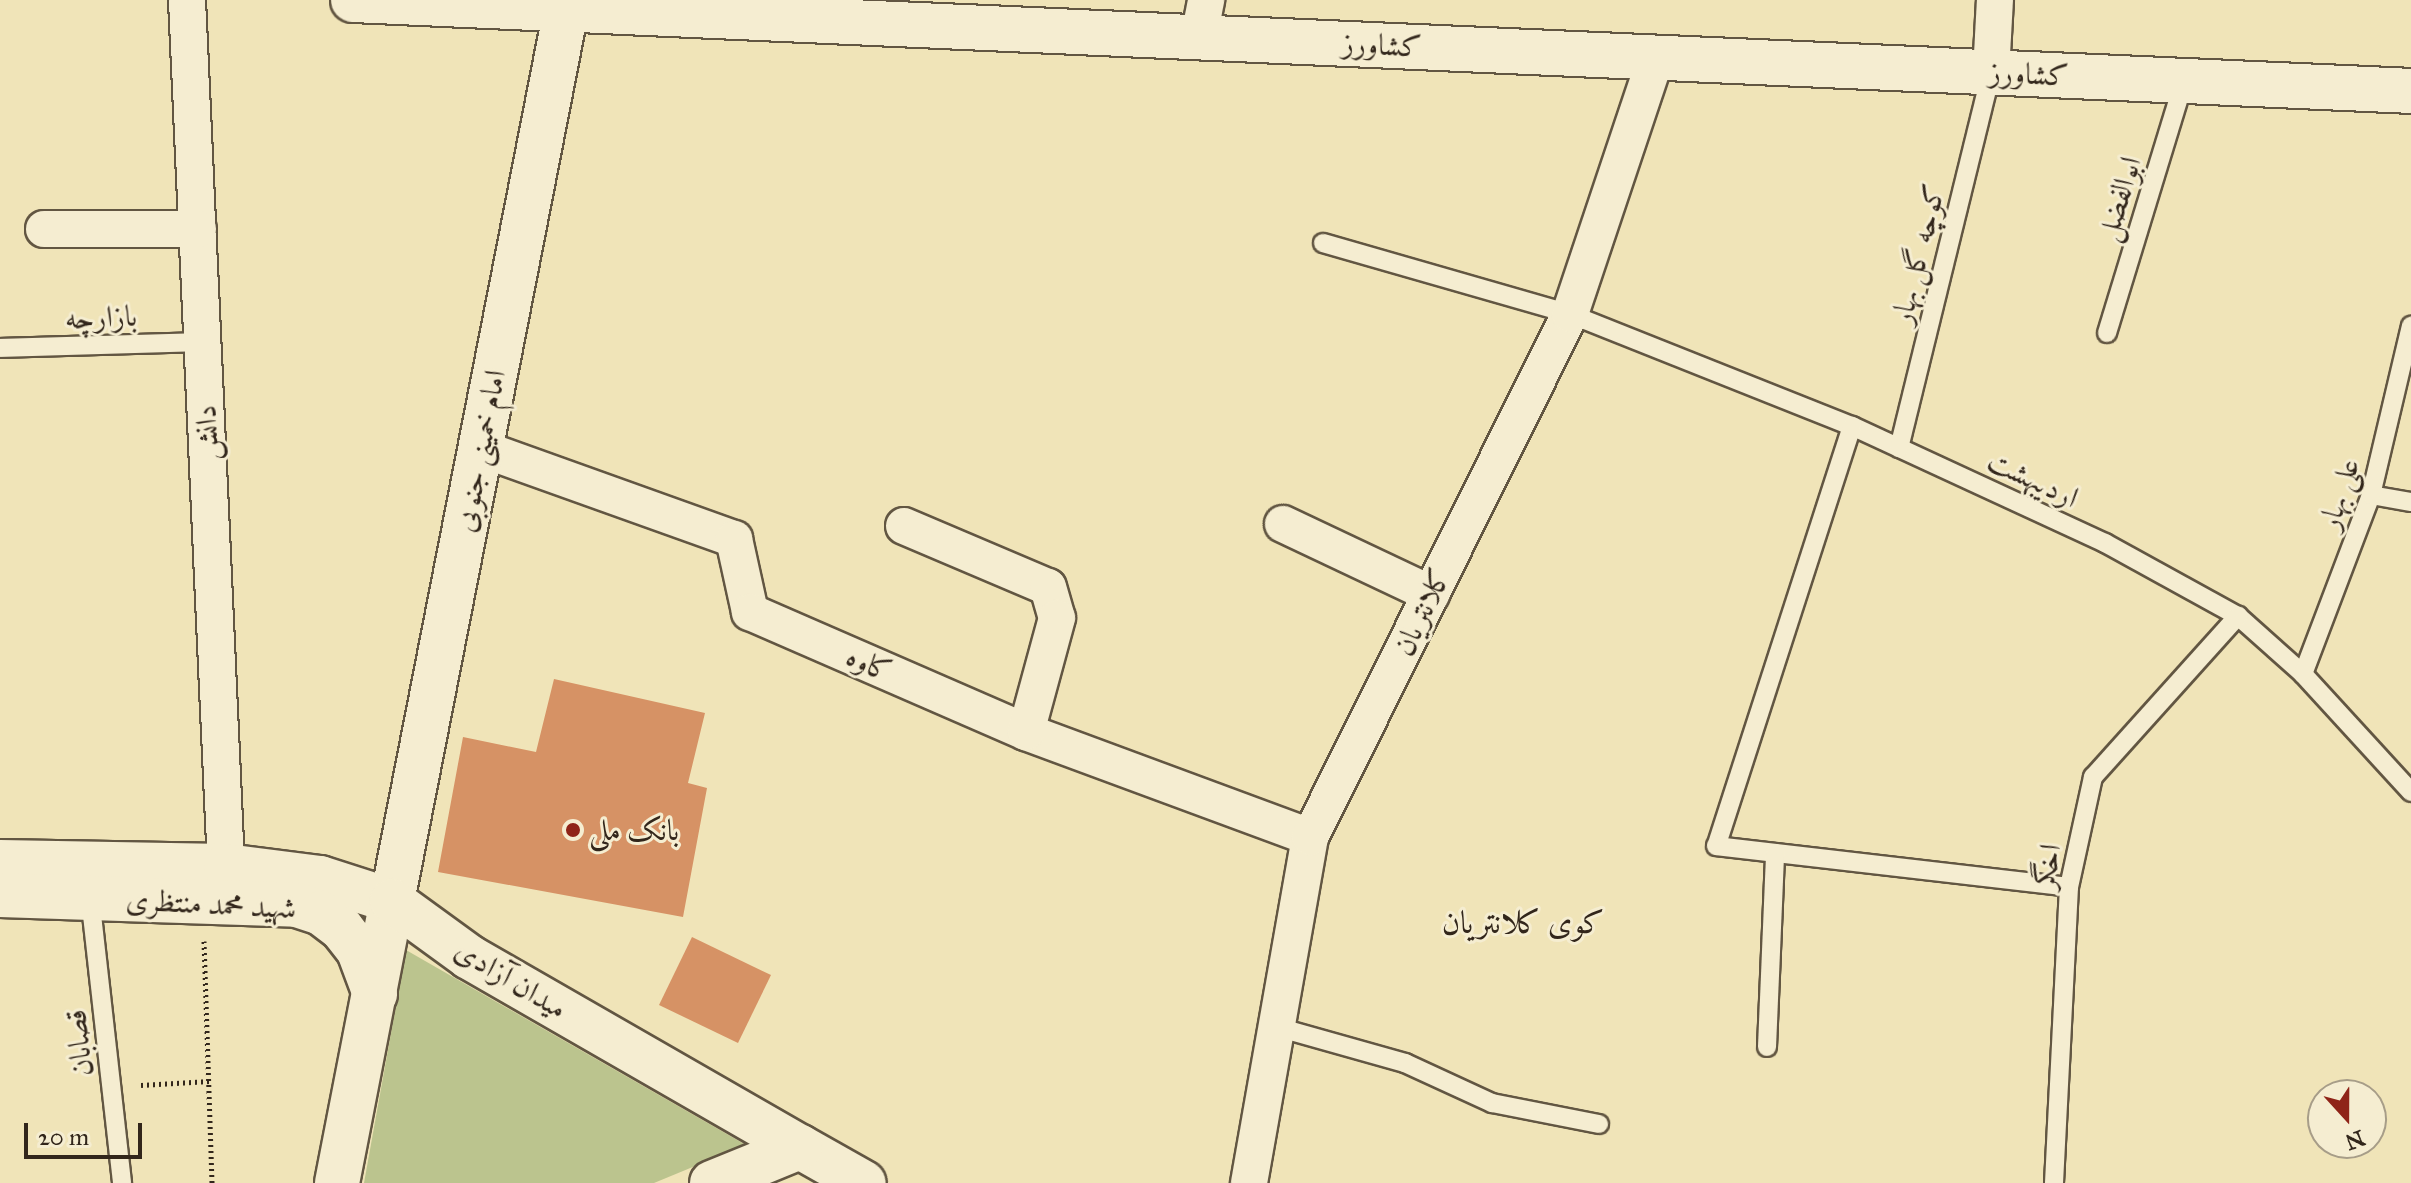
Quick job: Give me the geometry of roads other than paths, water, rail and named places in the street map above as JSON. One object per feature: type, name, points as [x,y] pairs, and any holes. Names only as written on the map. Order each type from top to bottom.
[{"type":"main road","name":"کشاورز","points":[[353,0],[1202,18],[1656,57],[2411,91]]},
{"type":"main road","name":"امام خمینی جنوبی","points":[[392,901],[567,4]]},
{"type":"main road","name":"شهید محمد منتظری","points":[[0,862],[214,883],[321,913],[359,951],[375,994]]},
{"type":"main road","name":"شهید محمد منتظری","points":[[0,895],[90,897],[214,883],[320,878],[392,901]]},
{"type":"main road","points":[[337,1183],[392,901]]},
{"type":"main road","name":"میدان آزادی","points":[[392,901],[469,957],[800,1147]]},
{"type":"main road","points":[[712,1183],[800,1147],[864,1183]]},
{"type":"street","name":"دانش","points":[[187,0],[203,342],[214,883]]},
{"type":"street","points":[[1991,73],[1995,0]]},
{"type":"street","name":"کلانتریان","points":[[1249,1183],[1310,837],[1570,314],[1656,57]]},
{"type":"street","points":[[44,229],[198,229]]},
{"type":"street","name":"کاوه","points":[[480,448],[734,539],[750,612],[1026,732],[1310,837]]},
{"type":"street","points":[[1283,524],[1431,594]]},
{"type":"street","points":[[904,526],[1048,587],[1057,618],[1026,732]]},
{"type":"lane","name":"کوچه گل بهار","points":[[1899,448],[1991,73]]},
{"type":"lane","name":"ابوالفضل","points":[[2107,333],[2184,81]]},
{"type":"lane","name":"اردیبهشت","points":[[1323,243],[1570,314],[1852,426],[2105,543],[2238,616],[2303,674],[2411,792]]},
{"type":"lane","name":"علی بهار","points":[[2303,674],[2371,495],[2411,326]]},
{"type":"lane","name":"بازارچه","points":[[0,348],[203,342]]},
{"type":"lane","points":[[1852,426],[1716,846],[2069,887]]},
{"type":"lane","points":[[2371,495],[2411,502]]},
{"type":"lane","name":"اخگر","points":[[2054,1183],[2069,887],[2093,777],[2238,616]]},
{"type":"lane","points":[[1767,1047],[1775,853]]},
{"type":"lane","name":"قصابان","points":[[90,897],[122,1183]]},
{"type":"lane","points":[[1277,1027],[1405,1063],[1492,1103],[1599,1124]]},
{"type":"place","name":"بانک ملی","points":[[573,830]]},
{"type":"district","name":"کوی کلانتریان","points":[[1523,923]]}]
